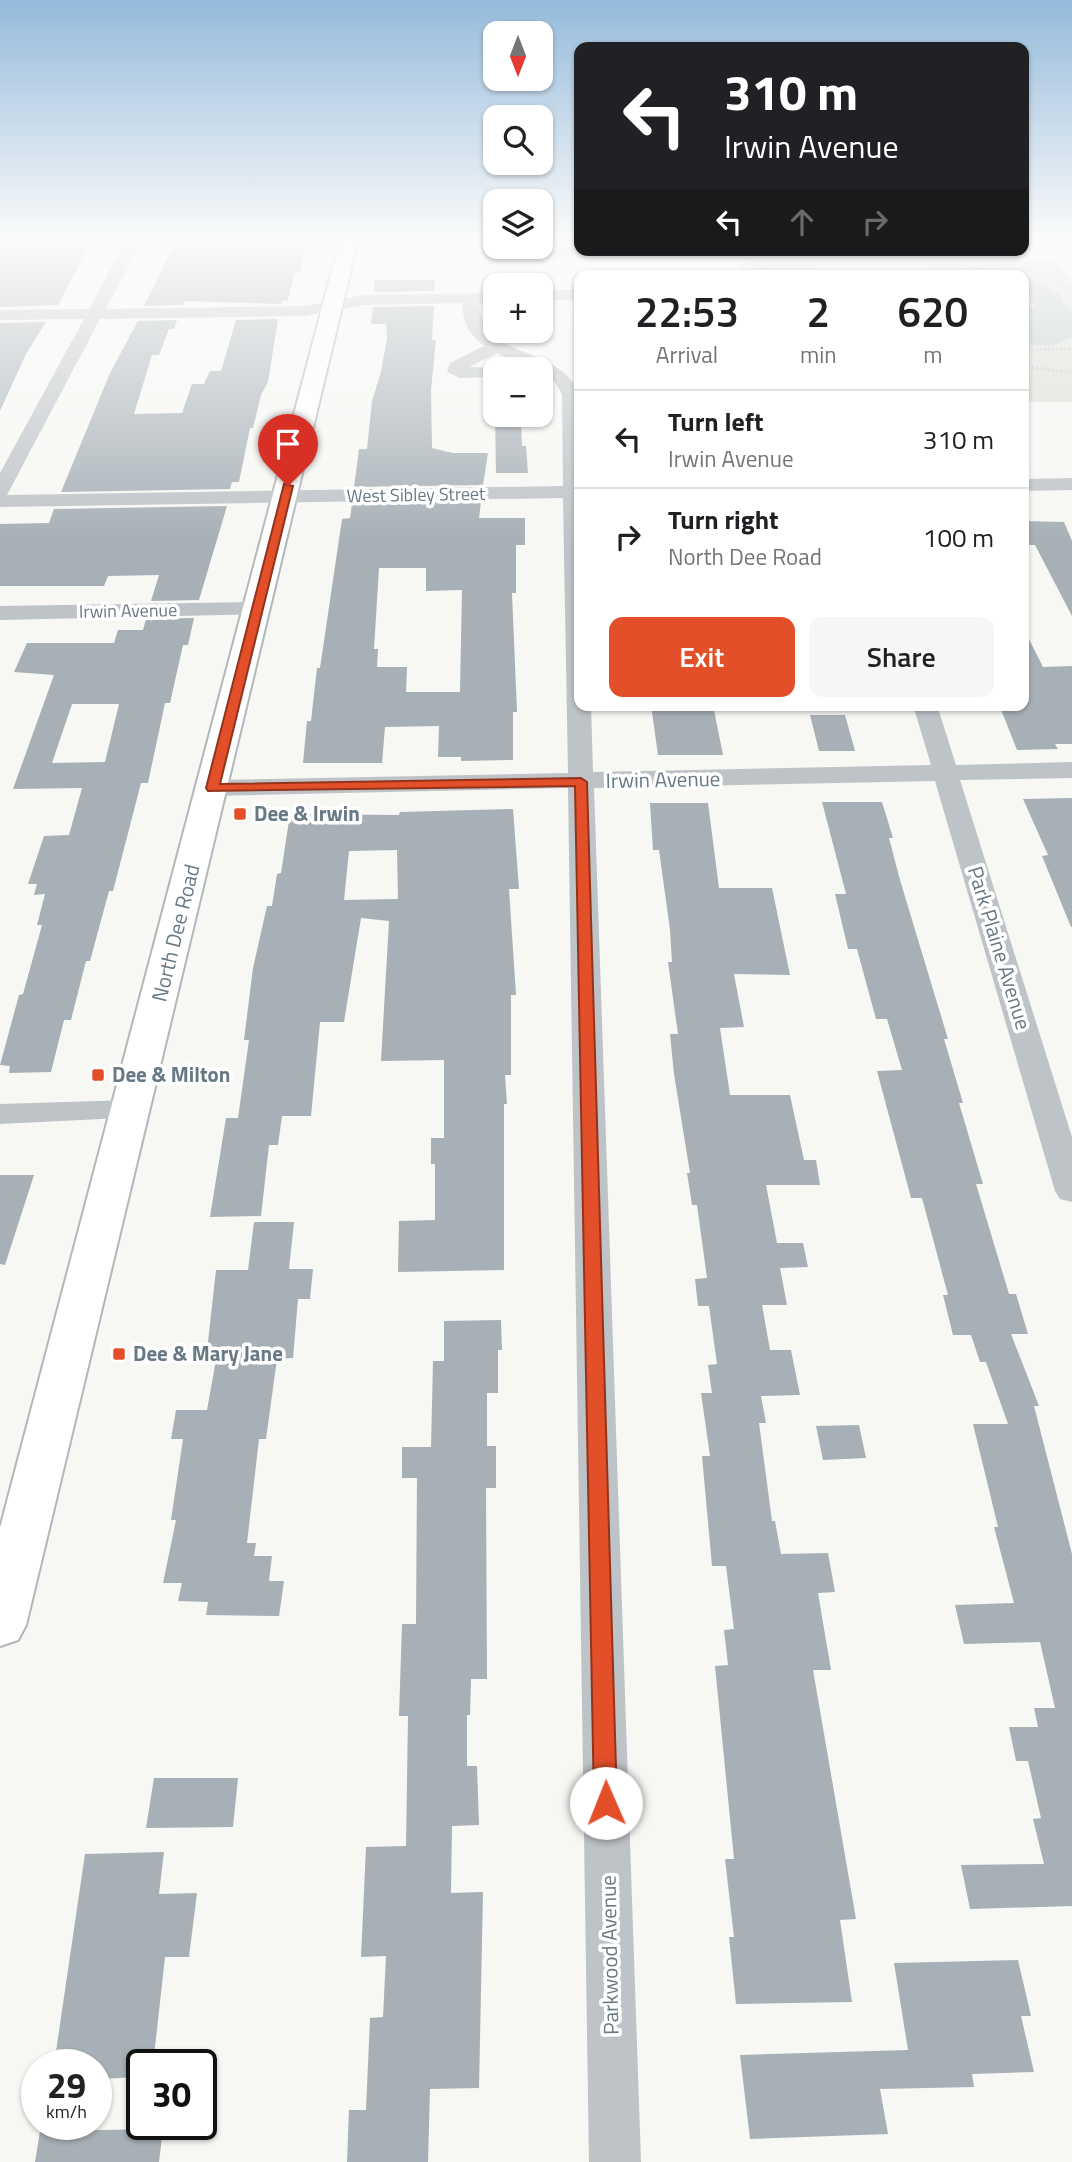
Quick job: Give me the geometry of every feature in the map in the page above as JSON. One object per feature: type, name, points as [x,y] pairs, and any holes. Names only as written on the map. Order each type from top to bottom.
[{"type":"main road","name":"North Dee Road","points":[[0,1625],[14,1512],[131,1110],[255,608],[325,341]]},
{"type":"street","points":[[0,491],[81,341]]},
{"type":"street","name":"Parkwood Avenue","points":[[553,376],[570,389],[574,458]]},
{"type":"street","points":[[1029,485],[1072,484]]},
{"type":"street","name":"West Sibley Street","points":[[0,501],[574,492]]},
{"type":"street","name":"Irwin Avenue","points":[[0,613],[255,608]]},
{"type":"street","name":"Parkwood Avenue","points":[[580,711],[615,2162]]},
{"type":"street","name":"Park Plaine Avenue","points":[[927,711],[1072,1191]]},
{"type":"street","name":"Irwin Avenue","points":[[212,788],[1072,770]]},
{"type":"street","points":[[0,1114],[131,1110]]},
{"type":"path","points":[[1029,350],[1072,349],[1072,356]]},
{"type":"path","points":[[1029,367],[1072,373]]},
{"type":"shaded area","points":[[1029,341],[1072,341],[1072,402],[1029,402]]},
{"type":"shaded area","points":[[1029,341],[1062,341],[1052,345],[1029,345]]},
{"type":"building","points":[[0,341],[34,341],[26,354],[0,411]]},
{"type":"building","points":[[127,341],[164,341],[159,355],[152,355],[134,414],[182,413],[192,384],[204,384],[210,371],[221,371],[230,341],[275,341],[268,382],[261,395],[253,428],[250,428],[239,482],[232,482],[230,489],[61,492],[110,373]]},
{"type":"building","points":[[386,341],[436,341],[431,390],[432,448],[453,453],[488,453],[483,485],[354,487],[359,449],[367,449],[372,401]]},
{"type":"building","points":[[495,427],[521,427],[528,473],[496,473]]},
{"type":"building","points":[[481,502],[479,518],[525,518],[525,545],[516,545],[516,593],[512,593],[517,712],[513,712],[513,760],[461,761],[461,757],[438,757],[439,726],[385,727],[382,763],[303,763],[307,721],[311,721],[317,668],[320,668],[342,519],[350,518],[352,504]],"holes":[[[379,568],[426,568],[426,591],[462,590],[460,692],[406,692],[407,667],[377,667],[378,649],[374,649]]]},
{"type":"building","points":[[227,506],[199,600],[151,601],[159,575],[108,576],[104,586],[0,586],[0,524],[49,523],[54,509]]},
{"type":"building","points":[[1029,521],[1064,522],[1072,541],[1072,616],[1035,545],[1029,545]]},
{"type":"building","points":[[194,618],[188,645],[183,645],[170,703],[165,703],[148,783],[141,783],[113,891],[109,891],[90,961],[86,961],[71,1020],[64,1020],[51,1072],[9,1073],[10,1066],[0,1065],[42,925],[37,925],[45,894],[34,895],[37,884],[28,884],[44,836],[69,835],[82,788],[13,789],[54,675],[14,672],[27,643],[114,643],[118,630],[143,630],[146,619]],"holes":[[[72,704],[119,704],[105,762],[52,763]]]},
{"type":"building","points":[[1029,639],[1043,667],[1072,666],[1072,744],[1055,744],[1058,749],[1017,750],[1002,711],[1029,711]]},
{"type":"building","points":[[652,711],[714,711],[723,755],[658,755]]},
{"type":"building","points":[[810,715],[845,715],[855,751],[819,751]]},
{"type":"building","points":[[1072,798],[1071,927],[1042,856],[1048,855],[1023,799]]},
{"type":"building","points":[[822,802],[882,802],[893,838],[889,838],[900,880],[948,1039],[944,1039],[963,1103],[959,1103],[983,1184],[976,1184],[1009,1294],[1016,1294],[1028,1334],[1011,1334],[1039,1406],[1034,1406],[1072,1554],[1072,1906],[970,1909],[961,1865],[1044,1864],[1033,1819],[1041,1818],[1028,1761],[1016,1761],[1009,1727],[1038,1727],[1034,1708],[1055,1708],[1040,1642],[964,1644],[955,1605],[1014,1603],[994,1527],[998,1527],[973,1424],[1008,1424],[986,1362],[980,1362],[971,1335],[953,1335],[943,1295],[948,1295],[922,1198],[911,1198],[877,1071],[902,1070],[887,1019],[876,1019],[857,949],[848,949],[835,894],[846,894]]},
{"type":"building","points":[[650,803],[708,803],[719,888],[772,888],[790,975],[734,974],[744,1027],[720,1028],[730,1095],[790,1095],[804,1160],[816,1160],[820,1185],[766,1185],[777,1243],[803,1243],[808,1267],[780,1268],[787,1305],[762,1305],[770,1350],[791,1350],[800,1395],[761,1396],[766,1423],[759,1423],[772,1521],[775,1521],[781,1554],[828,1553],[835,1592],[818,1593],[831,1670],[813,1670],[856,1919],[840,1920],[852,2002],[736,2004],[729,1937],[734,1937],[725,1859],[734,1859],[715,1666],[728,1665],[724,1630],[734,1629],[726,1566],[712,1566],[702,1456],[710,1456],[701,1393],[712,1393],[708,1365],[717,1364],[709,1306],[698,1306],[695,1279],[707,1278],[697,1205],[692,1205],[687,1173],[690,1173],[674,1074],[670,1034],[678,1034],[668,962],[672,962],[670,930],[659,850],[653,850]]},
{"type":"building","points":[[513,809],[519,889],[509,889],[516,995],[511,995],[511,1075],[505,1075],[507,1104],[504,1104],[504,1270],[398,1272],[399,1221],[435,1220],[435,1164],[431,1164],[431,1138],[444,1138],[444,1060],[381,1061],[389,921],[361,918],[344,1022],[320,1022],[311,1116],[282,1116],[278,1145],[269,1145],[261,1216],[210,1217],[226,1118],[238,1118],[249,1040],[244,1040],[253,968],[267,906],[272,906],[277,874],[281,873],[290,814],[399,815],[400,812]],"holes":[[[397,850],[398,899],[344,900],[349,851]]]},
{"type":"building","points":[[0,1175],[34,1175],[5,1265],[0,1264]]},
{"type":"building","points":[[254,1222],[294,1222],[289,1269],[313,1269],[310,1299],[298,1299],[293,1358],[277,1359],[266,1439],[259,1439],[247,1543],[256,1543],[254,1556],[272,1556],[269,1581],[284,1581],[279,1616],[206,1615],[208,1602],[178,1601],[182,1583],[163,1583],[176,1520],[171,1520],[183,1439],[171,1439],[176,1410],[207,1410],[216,1360],[206,1360],[216,1270],[248,1270]]},
{"type":"building","points":[[501,1320],[502,1350],[498,1350],[498,1393],[487,1393],[487,1446],[496,1446],[496,1488],[486,1488],[487,1679],[471,1679],[470,1715],[467,1715],[467,1766],[477,1766],[479,1825],[452,1826],[451,1893],[483,1892],[479,2088],[430,2089],[428,2162],[347,2162],[349,2110],[366,2110],[370,2018],[383,2017],[386,1956],[361,1957],[366,1847],[406,1846],[408,1716],[399,1716],[402,1624],[416,1624],[417,1478],[402,1478],[402,1447],[431,1447],[433,1361],[444,1361],[444,1321]]},
{"type":"building","points":[[859,1425],[866,1458],[823,1460],[816,1426]]},
{"type":"building","points":[[154,1778],[238,1778],[233,1827],[146,1828]]},
{"type":"building","points":[[164,1852],[159,1894],[197,1893],[189,1957],[165,1957],[155,2049],[126,2049],[126,2078],[112,2078],[112,2049],[56,2049],[85,1854]]},
{"type":"building","points":[[1018,1960],[1031,2016],[1021,2016],[1034,2072],[972,2074],[974,2087],[880,2089],[888,2134],[750,2139],[740,2055],[908,2050],[894,1963]]},
{"type":"building","points":[[112,2130],[126,2130],[126,2140],[162,2140],[159,2162],[35,2162],[39,2140],[112,2140]]},
{"type":"place","name":"Dee & Irwin","points":[[240,814]]},
{"type":"place","name":"Dee & Milton","points":[[98,1075]]},
{"type":"place","name":"Dee & Mary Jane","points":[[119,1354]]},
{"type":"route","points":[[288,486],[255,608],[212,788],[581,782],[606,1803]]}]
